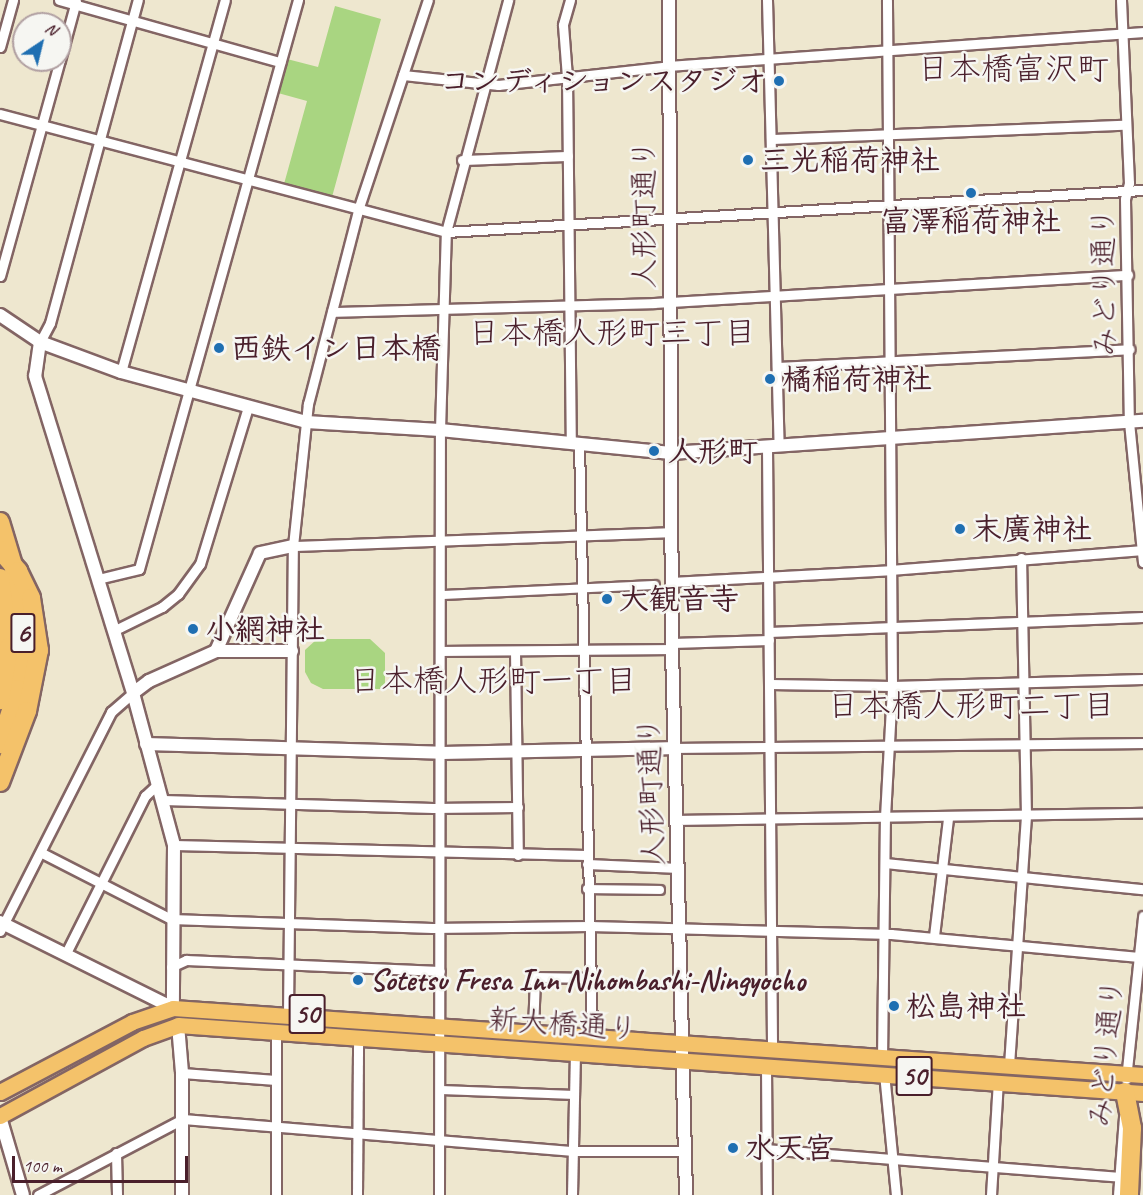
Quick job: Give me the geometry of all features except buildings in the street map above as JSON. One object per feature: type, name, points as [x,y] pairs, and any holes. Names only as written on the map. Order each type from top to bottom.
[{"type":"highway","name":"6","points":[[0,522],[15,572],[23,640],[18,689],[0,744]]},
{"type":"highway","points":[[0,550],[18,571],[31,598],[39,650],[27,711],[0,782]]},
{"type":"highway","name":"6","points":[[0,578],[9,647],[0,700]]},
{"type":"highway","points":[[1129,1195],[1131,1086]]},
{"type":"main road","name":"新大橋通り","points":[[0,1092],[132,1022],[173,1008],[288,1013],[1009,1065],[1131,1086]]},
{"type":"main road","points":[[173,1008],[178,1025]]},
{"type":"main road","name":"新大橋通り","points":[[0,1116],[143,1038],[178,1025],[276,1030],[998,1082],[1131,1086],[1143,1075]]},
{"type":"street","points":[[0,47],[13,0]]},
{"type":"street","points":[[59,0],[76,2],[132,21],[280,62]]},
{"type":"street","points":[[138,0],[50,323],[40,342],[35,376],[133,693],[174,845],[171,919],[173,1008],[66,953],[1,925],[42,853],[111,712],[133,693],[149,681],[216,651],[292,651]]},
{"type":"street","points":[[122,372],[178,163],[225,0]]},
{"type":"street","points":[[98,579],[139,568],[298,0]]},
{"type":"street","points":[[288,1013],[291,923],[293,546],[306,422],[358,210],[428,0]]},
{"type":"street","points":[[439,1195],[442,1042],[440,1024],[442,542],[440,430],[446,232],[462,160],[508,0]]},
{"type":"street","points":[[570,0],[562,25],[567,77],[570,223],[568,305],[581,533],[591,1035]]},
{"type":"street","name":"人形町通り","points":[[669,0],[671,582],[685,1041],[686,1195]]},
{"type":"street","points":[[767,0],[766,58],[771,140],[777,367],[768,577],[772,821],[772,1047]]},
{"type":"street","points":[[886,0],[892,686],[885,817],[882,1056],[896,1195]]},
{"type":"street","name":"みどり通り","points":[[1121,0],[1130,349],[1129,422],[1143,562]]},
{"type":"street","points":[[72,16],[76,2]]},
{"type":"street","points":[[403,75],[484,84],[766,58],[1143,32]]},
{"type":"street","points":[[0,276],[57,72]]},
{"type":"street","points":[[0,114],[247,182],[446,232],[570,223],[670,222],[1143,190]]},
{"type":"street","points":[[771,140],[1125,124]]},
{"type":"street","points":[[462,160],[568,156]]},
{"type":"street","points":[[332,312],[669,302],[889,287],[1128,275]]},
{"type":"street","points":[[0,315],[40,342],[122,372],[306,422],[440,430],[672,453],[1143,421]]},
{"type":"street","points":[[777,367],[1130,349]]},
{"type":"street","points":[[113,631],[162,607],[178,594],[200,564],[248,407]]},
{"type":"street","points":[[216,651],[260,553],[293,546],[442,542],[581,533],[671,532]]},
{"type":"street","points":[[671,582],[890,570],[1142,550]]},
{"type":"street","points":[[1009,1065],[1026,816],[1021,558]]},
{"type":"street","points":[[442,595],[655,585]]},
{"type":"street","points":[[442,651],[582,651],[672,646],[891,626],[1143,617]]},
{"type":"street","points":[[515,651],[518,855]]},
{"type":"street","points":[[770,684],[892,686],[1143,679]]},
{"type":"street","points":[[146,744],[442,753],[771,746],[1143,743]]},
{"type":"street","points":[[66,953],[145,796],[158,784]]},
{"type":"street","points":[[163,800],[441,808],[518,807]]},
{"type":"street","points":[[678,820],[772,821],[1143,813]]},
{"type":"street","points":[[934,936],[948,818]]},
{"type":"street","points":[[174,845],[518,855],[679,868]]},
{"type":"street","points":[[42,853],[171,919],[441,928],[589,926],[885,934],[934,936],[1139,957]]},
{"type":"street","points":[[885,863],[1143,889]]},
{"type":"street","points":[[587,889],[660,890]]},
{"type":"street","name":"みどり通り","points":[[1118,1195],[1131,1086],[1143,916]]},
{"type":"street","points":[[171,967],[186,960],[440,971]]},
{"type":"street","points":[[533,1030],[535,977],[590,978]]},
{"type":"street","points":[[178,1025],[182,1073],[182,1195]]},
{"type":"street","points":[[276,1030],[276,1195]]},
{"type":"street","points":[[357,1195],[358,1036]]},
{"type":"street","points":[[572,1195],[575,1053]]},
{"type":"street","points":[[766,1065],[767,1195]]},
{"type":"street","points":[[182,1073],[276,1080]]},
{"type":"street","points":[[991,1195],[998,1082]]},
{"type":"street","points":[[441,1090],[575,1095]]},
{"type":"street","points":[[0,1116],[23,1195]]},
{"type":"street","points":[[38,1195],[183,1119],[574,1151],[685,1151]]},
{"type":"street","points":[[766,1149],[1119,1177]]},
{"type":"street","points":[[116,1153],[117,1195]]},
{"type":"green space","points":[[335,6],[381,19],[332,197],[284,184],[307,101],[278,93],[287,59],[318,67]]},
{"type":"green space","points":[[317,639],[370,639],[385,653],[385,689],[323,689],[311,683],[305,672],[305,650]]},
{"type":"place","name":"コンディションスタジオ","points":[[779,81]]},
{"type":"place","name":"三光稲荷神社","points":[[748,160]]},
{"type":"place","name":"富澤稲荷神社","points":[[971,193]]},
{"type":"place","name":"西鉄イン日本橋","points":[[219,348]]},
{"type":"place","name":"橘稲荷神社","points":[[770,379]]},
{"type":"place","name":"人形町","points":[[654,451]]},
{"type":"place","name":"末廣神社","points":[[960,529]]},
{"type":"place","name":"大観音寺","points":[[607,599]]},
{"type":"place","name":"小網神社","points":[[193,629]]},
{"type":"place","name":"Sotetsu Fresa Inn Nihombashi-Ningyocho","points":[[358,980]]},
{"type":"place","name":"松島神社","points":[[894,1006]]},
{"type":"place","name":"水天宮","points":[[733,1148]]},
{"type":"district","name":"日本橋富沢町","points":[[1013,69]]},
{"type":"district","name":"日本橋人形町三丁目","points":[[612,333]]},
{"type":"district","name":"日本橋人形町一丁目","points":[[493,681]]},
{"type":"district","name":"日本橋人形町二丁目","points":[[971,706]]}]
